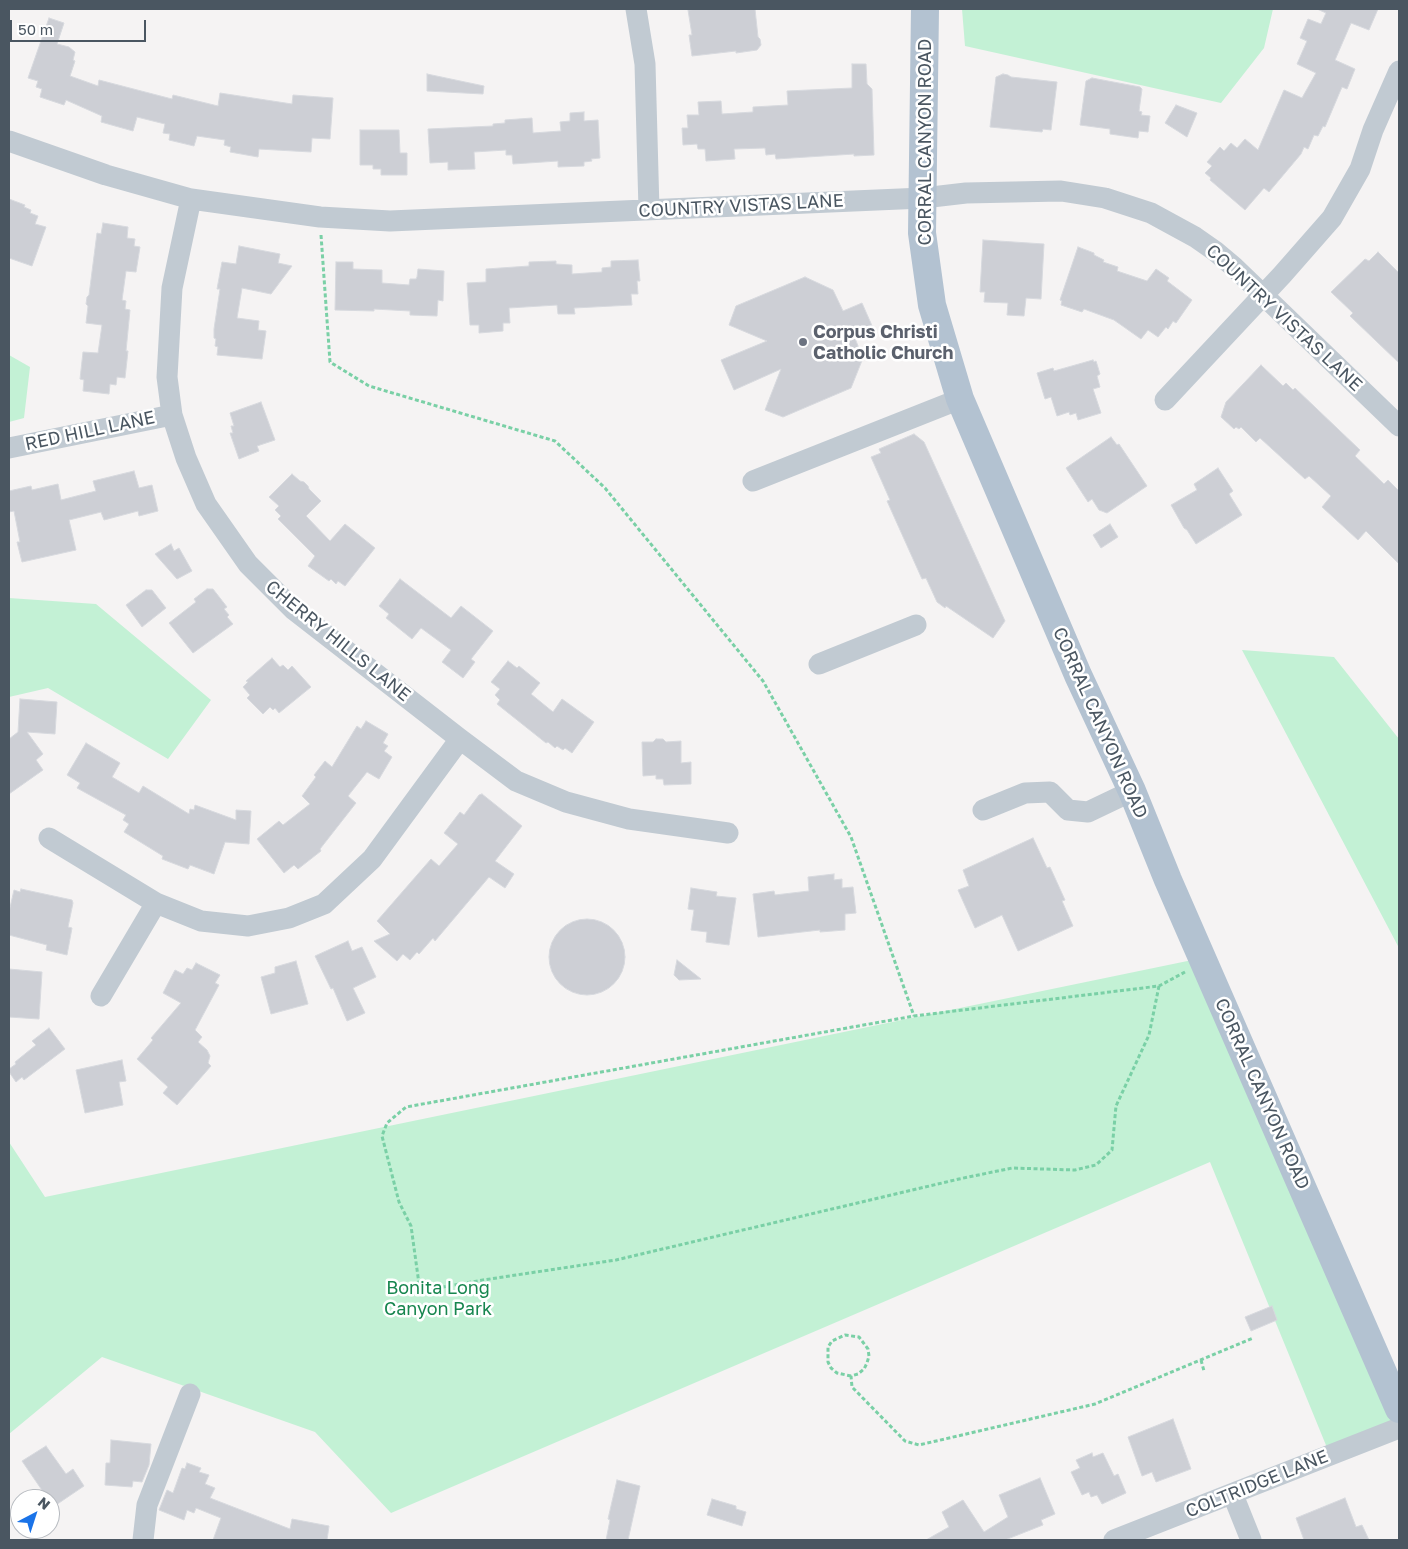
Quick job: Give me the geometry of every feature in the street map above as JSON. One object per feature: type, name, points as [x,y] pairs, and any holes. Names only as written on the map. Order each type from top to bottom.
[{"type":"main road","name":"CORRAL CANYON ROAD","points":[[925,9],[922,233],[932,305],[960,400],[1078,675],[1132,791],[1168,880],[1399,1409]]},
{"type":"street","points":[[636,9],[645,64],[649,210]]},
{"type":"street","points":[[1165,400],[1263,296],[1332,218],[1360,169],[1399,71]]},
{"type":"street","name":"COUNTRY VISTAS LANE","points":[[9,141],[106,175],[191,199],[320,217],[390,221],[923,198],[966,193],[1061,191],[1105,198],[1151,213],[1195,237],[1234,267],[1399,426]]},
{"type":"street","name":"CHERRY HILLS LANE","points":[[191,199],[172,288],[167,377],[172,415],[186,458],[206,504],[248,564],[294,610],[516,781],[566,802],[629,819],[728,833]]},
{"type":"street","points":[[753,481],[960,400]]},
{"type":"street","name":"RED HILL LANE","points":[[9,448],[172,415]]},
{"type":"street","points":[[819,664],[916,625]]},
{"type":"street","points":[[49,838],[156,903],[201,921],[248,926],[289,918],[324,904],[372,859],[460,739]]},
{"type":"street","points":[[983,810],[1025,792],[1050,792],[1068,810],[1088,812],[1132,791]]},
{"type":"street","points":[[101,996],[156,903]]},
{"type":"street","points":[[143,1540],[147,1505],[190,1394]]},
{"type":"street","name":"COLTRIDGE LANE","points":[[1114,1540],[1399,1428]]},
{"type":"street","points":[[1232,1495],[1251,1540]]},
{"type":"path","points":[[320,217],[330,362],[369,386],[555,441],[605,488],[763,681],[851,837],[914,1016]]},
{"type":"path","points":[[1159,986],[1149,1035],[1116,1106],[1112,1150],[1096,1165],[1074,1170],[1012,1168],[616,1260],[420,1291],[411,1226],[399,1202],[382,1136],[387,1124],[406,1107],[914,1016],[1159,986],[1204,963]]},
{"type":"path","points":[[845,1335],[859,1337],[868,1349],[867,1363],[858,1374],[851,1376],[837,1373],[828,1362],[828,1347],[838,1337],[845,1335]]},
{"type":"path","points":[[851,1376],[852,1388],[905,1441],[919,1445],[1095,1404],[1253,1338]]},
{"type":"path","points":[[1201,1360],[1204,1371]]},
{"type":"green space","points":[[962,9],[1273,9],[1264,48],[1221,103],[965,46]]},
{"type":"green space","points":[[9,355],[30,367],[24,418],[9,422]]},
{"type":"green space","points":[[9,598],[96,604],[211,700],[168,759],[48,688],[9,697]]},
{"type":"green space","points":[[1242,650],[1334,657],[1399,739],[1399,948]]},
{"type":"green space","name":"Bonita Long Canyon Park","points":[[1202,958],[1399,1426],[1330,1455],[1210,1162],[391,1513],[315,1432],[102,1357],[9,1434],[9,1142],[45,1197]]},
{"type":"building","points":[[755,9],[758,37],[761,45],[757,50],[692,56],[689,35],[692,35],[688,10]]},
{"type":"building","points":[[1317,9],[1378,9],[1369,30],[1351,23],[1335,60],[1355,69],[1347,89],[1342,87],[1325,127],[1323,126],[1318,136],[1314,135],[1308,149],[1304,147],[1301,154],[1269,192],[1264,188],[1245,210],[1210,180],[1211,178],[1205,173],[1212,166],[1207,162],[1220,147],[1224,151],[1231,143],[1237,148],[1245,139],[1258,150],[1284,90],[1302,98],[1316,73],[1297,64],[1307,41],[1300,38],[1308,19],[1321,24],[1326,13]]},
{"type":"building","points":[[49,18],[64,23],[57,44],[69,47],[75,52],[73,60],[75,61],[70,76],[98,86],[99,80],[172,99],[173,95],[218,106],[220,93],[292,104],[293,95],[333,98],[330,139],[312,138],[311,152],[259,149],[258,157],[230,152],[231,147],[224,145],[225,140],[197,136],[194,146],[169,140],[170,134],[163,133],[165,124],[137,117],[133,131],[101,122],[102,116],[66,100],[64,105],[40,97],[42,89],[36,87],[38,81],[28,78]]},
{"type":"building","points":[[852,64],[866,64],[867,84],[872,89],[874,155],[854,156],[854,154],[776,159],[775,154],[766,155],[765,148],[734,149],[735,159],[706,161],[705,149],[698,149],[697,144],[683,145],[682,128],[688,128],[687,115],[699,115],[698,102],[721,101],[722,114],[753,112],[753,107],[788,105],[787,91],[852,88]]},
{"type":"building","points":[[427,74],[484,86],[483,94],[427,91]]},
{"type":"building","points":[[1003,74],[1011,77],[1057,82],[1051,130],[1043,129],[1042,132],[990,127],[996,77]]},
{"type":"building","points":[[1092,78],[1140,87],[1142,89],[1139,111],[1142,112],[1141,115],[1150,116],[1148,132],[1139,131],[1138,138],[1110,134],[1110,129],[1080,125],[1086,81]]},
{"type":"building","points":[[1176,105],[1197,113],[1187,137],[1165,123]]},
{"type":"building","points":[[584,112],[584,121],[598,120],[600,158],[584,162],[584,166],[558,167],[558,161],[513,164],[512,155],[506,155],[506,150],[474,152],[475,169],[448,170],[448,162],[430,163],[428,129],[493,126],[493,124],[505,123],[505,120],[532,118],[533,133],[561,131],[560,122],[570,121],[570,113]]},
{"type":"building","points":[[360,130],[399,130],[400,153],[407,153],[407,175],[381,175],[381,169],[373,169],[373,165],[360,165]]},
{"type":"building","points":[[9,199],[25,205],[24,207],[31,210],[30,213],[38,216],[35,224],[46,227],[32,266],[9,258]]},
{"type":"building","points":[[103,223],[128,227],[127,238],[135,239],[134,246],[140,247],[136,272],[126,271],[122,300],[126,301],[125,309],[130,310],[125,378],[117,377],[116,385],[110,384],[109,394],[83,391],[84,380],[80,379],[83,352],[98,353],[102,325],[86,323],[88,306],[86,304],[89,295],[97,233],[101,234]]},
{"type":"building","points":[[983,240],[1044,244],[1041,299],[1026,298],[1024,316],[1007,315],[1008,303],[984,302],[985,292],[980,292]]},
{"type":"building","points":[[239,246],[280,254],[278,263],[292,266],[271,294],[242,288],[237,318],[259,321],[258,330],[266,331],[262,359],[217,355],[218,347],[215,346],[214,329],[220,289],[217,289],[222,262],[236,264]]},
{"type":"building","points":[[1078,247],[1094,253],[1094,255],[1104,260],[1103,262],[1118,267],[1117,271],[1147,281],[1156,269],[1169,278],[1167,281],[1192,300],[1176,323],[1173,321],[1168,329],[1166,327],[1158,337],[1148,330],[1141,339],[1114,320],[1084,309],[1082,312],[1061,305],[1062,301],[1060,300]]},
{"type":"building","points":[[1378,252],[1399,273],[1399,363],[1350,316],[1353,313],[1331,292],[1365,259],[1369,261]]},
{"type":"building","points":[[638,260],[640,281],[637,281],[638,294],[631,294],[632,305],[574,308],[575,314],[558,314],[557,305],[509,308],[510,323],[503,323],[503,331],[479,333],[479,325],[470,325],[467,283],[486,282],[486,269],[529,266],[529,262],[556,261],[556,264],[572,265],[572,274],[602,272],[602,268],[611,267],[611,261]]},
{"type":"building","points":[[336,262],[353,262],[353,269],[382,270],[382,283],[409,285],[410,279],[416,279],[418,269],[444,271],[443,301],[438,300],[437,316],[410,315],[410,311],[374,309],[374,311],[335,310]]},
{"type":"building","name":"Corpus Christi Catholic Church","points":[[805,277],[833,290],[843,311],[862,303],[873,328],[854,336],[863,358],[851,388],[783,417],[765,410],[781,369],[734,390],[721,360],[767,341],[729,325],[736,306]]},
{"type":"building","points":[[1093,360],[1094,362],[1096,361],[1100,374],[1097,376],[1100,387],[1093,389],[1101,413],[1078,420],[1076,413],[1070,415],[1069,412],[1057,416],[1051,397],[1045,399],[1037,373],[1053,368],[1054,371]]},
{"type":"building","points":[[1261,365],[1283,386],[1286,383],[1293,390],[1295,388],[1360,450],[1355,456],[1384,484],[1388,480],[1399,491],[1399,564],[1366,531],[1358,540],[1322,507],[1331,496],[1309,476],[1305,479],[1260,438],[1256,442],[1241,427],[1234,429],[1221,417],[1226,402]]},
{"type":"building","points":[[261,402],[275,440],[257,446],[259,451],[239,459],[230,433],[233,433],[231,426],[234,426],[230,413]]},
{"type":"building","points":[[914,434],[924,442],[1005,621],[993,638],[946,606],[945,608],[937,602],[926,578],[922,579],[887,501],[890,500],[871,457],[881,453],[879,449]]},
{"type":"building","points":[[1111,437],[1117,445],[1119,444],[1147,486],[1107,513],[1099,510],[1092,499],[1088,502],[1066,468]]},
{"type":"building","points":[[1218,468],[1233,491],[1229,494],[1242,515],[1196,544],[1171,505],[1197,490],[1194,484]]},
{"type":"building","points":[[134,471],[139,488],[152,485],[158,511],[139,516],[138,511],[104,520],[101,512],[69,520],[76,550],[22,562],[17,542],[20,542],[14,511],[9,512],[9,491],[31,486],[32,490],[58,484],[61,500],[96,491],[93,481]]},
{"type":"building","points":[[292,474],[304,482],[321,501],[306,516],[330,541],[345,524],[375,548],[345,586],[338,581],[336,584],[331,579],[329,581],[308,566],[315,556],[278,519],[281,516],[275,510],[279,506],[269,497]]},
{"type":"building","points":[[1110,524],[1118,537],[1101,548],[1093,535]]},
{"type":"building","points":[[171,544],[174,551],[179,548],[192,571],[177,579],[155,554]]},
{"type":"building","points":[[400,579],[451,618],[461,606],[493,631],[471,659],[475,662],[463,678],[442,662],[451,650],[421,628],[412,639],[386,618],[389,614],[379,606]]},
{"type":"building","points":[[207,589],[213,589],[227,607],[224,609],[229,615],[227,617],[233,624],[193,653],[169,623],[196,602],[194,599]]},
{"type":"building","points":[[146,590],[152,590],[166,608],[142,627],[126,605]]},
{"type":"building","points":[[272,658],[280,667],[283,665],[288,670],[292,666],[311,687],[279,713],[275,708],[273,710],[270,707],[263,714],[247,698],[250,695],[243,687],[248,682],[246,681]]},
{"type":"building","points":[[508,661],[517,668],[519,666],[540,683],[531,694],[553,712],[562,699],[594,722],[572,753],[565,748],[563,750],[557,746],[555,748],[548,742],[546,743],[497,704],[500,700],[495,695],[500,689],[491,682]]},
{"type":"building","points":[[20,699],[57,702],[55,734],[27,732],[43,754],[36,760],[43,770],[9,794],[9,739],[18,732]]},
{"type":"building","points":[[366,721],[388,734],[383,743],[388,746],[384,751],[392,757],[379,779],[367,772],[348,796],[356,803],[320,849],[321,851],[298,869],[294,865],[284,873],[257,839],[279,821],[283,825],[310,804],[302,796],[316,777],[314,775],[325,761],[332,767],[357,726],[361,729]]},
{"type":"building","points":[[656,739],[663,739],[666,742],[681,741],[681,763],[691,762],[691,784],[664,785],[663,779],[656,779],[656,775],[643,776],[642,742],[653,742]]},
{"type":"building","points":[[86,743],[120,763],[112,777],[139,793],[143,786],[189,814],[190,809],[194,810],[195,805],[236,820],[236,810],[251,811],[249,844],[225,842],[214,874],[190,865],[188,869],[162,859],[163,856],[124,832],[129,824],[123,820],[126,815],[77,788],[80,783],[67,775]]},
{"type":"building","points":[[482,794],[522,826],[495,861],[514,874],[505,888],[489,877],[435,941],[433,938],[419,954],[417,952],[410,960],[403,954],[397,961],[374,941],[390,934],[377,921],[431,859],[439,866],[458,844],[444,833],[460,812],[464,815],[479,795]]},
{"type":"building","points":[[1033,838],[1047,868],[1050,867],[1065,900],[1062,901],[1073,926],[1018,951],[1002,915],[975,928],[958,890],[969,886],[963,870]]},
{"type":"building","points":[[834,874],[834,880],[842,879],[842,888],[853,887],[856,913],[845,914],[845,930],[820,932],[820,930],[758,937],[753,894],[774,891],[775,895],[809,891],[808,877]]},
{"type":"building","points":[[691,888],[717,892],[716,896],[736,898],[729,945],[706,942],[707,932],[691,930],[694,910],[688,909]]},
{"type":"building","points":[[21,889],[72,900],[68,927],[72,928],[67,955],[46,950],[47,945],[9,935],[9,912],[14,890],[20,892]]},
{"type":"building","points":[[595,919],[608,925],[619,936],[625,949],[623,972],[608,989],[595,995],[579,995],[566,989],[551,972],[549,949],[555,936],[572,921]]},
{"type":"building","points":[[348,941],[352,951],[362,947],[376,977],[353,988],[365,1013],[347,1021],[333,988],[331,989],[315,956]]},
{"type":"building","points":[[677,960],[701,979],[679,980],[674,975]]},
{"type":"building","points":[[296,961],[308,1004],[271,1014],[261,977],[275,973],[275,967]]},
{"type":"building","points":[[196,963],[220,975],[215,983],[219,985],[195,1030],[202,1037],[198,1042],[207,1050],[210,1056],[208,1063],[211,1066],[177,1105],[163,1093],[168,1087],[137,1059],[153,1040],[151,1038],[181,1003],[163,993],[175,970],[183,974],[187,968],[192,970]]},
{"type":"building","points":[[9,969],[42,972],[39,1019],[9,1017]]},
{"type":"building","points":[[49,1028],[65,1049],[24,1080],[22,1077],[16,1082],[9,1069],[36,1045],[32,1041]]},
{"type":"building","points":[[122,1060],[126,1081],[119,1082],[123,1105],[85,1113],[76,1070]]},
{"type":"building","points":[[1272,1306],[1277,1320],[1251,1331],[1245,1317]]},
{"type":"building","points":[[1173,1419],[1191,1469],[1156,1482],[1152,1472],[1142,1476],[1128,1437]]},
{"type":"building","points":[[111,1440],[151,1444],[149,1465],[142,1482],[133,1481],[132,1487],[105,1485],[106,1463],[110,1463]]},
{"type":"building","points":[[46,1446],[66,1474],[73,1469],[84,1486],[60,1502],[60,1489],[41,1489],[22,1461]]},
{"type":"building","points":[[1092,1453],[1093,1457],[1103,1453],[1114,1476],[1118,1474],[1126,1493],[1102,1504],[1097,1495],[1091,1497],[1089,1492],[1082,1495],[1071,1472],[1080,1468],[1076,1460]]},
{"type":"building","points":[[187,1463],[201,1468],[199,1472],[209,1475],[205,1484],[215,1488],[210,1498],[290,1529],[292,1519],[329,1526],[327,1540],[213,1540],[221,1518],[196,1508],[194,1513],[187,1510],[184,1520],[159,1510],[167,1490],[173,1493],[182,1468],[185,1469]]},
{"type":"building","points":[[1040,1478],[1055,1514],[1041,1520],[1043,1525],[1005,1540],[926,1540],[949,1527],[942,1512],[963,1500],[984,1532],[1008,1517],[999,1495]]},
{"type":"building","points":[[617,1480],[640,1486],[628,1540],[606,1540],[610,1520],[608,1519]]},
{"type":"building","points":[[1345,1498],[1356,1527],[1362,1525],[1369,1540],[1304,1540],[1296,1518]]},
{"type":"building","points":[[712,1499],[736,1506],[736,1509],[746,1512],[742,1526],[707,1515]]},
{"type":"place","name":"Corpus Christi Catholic Church","points":[[803,342]]}]
